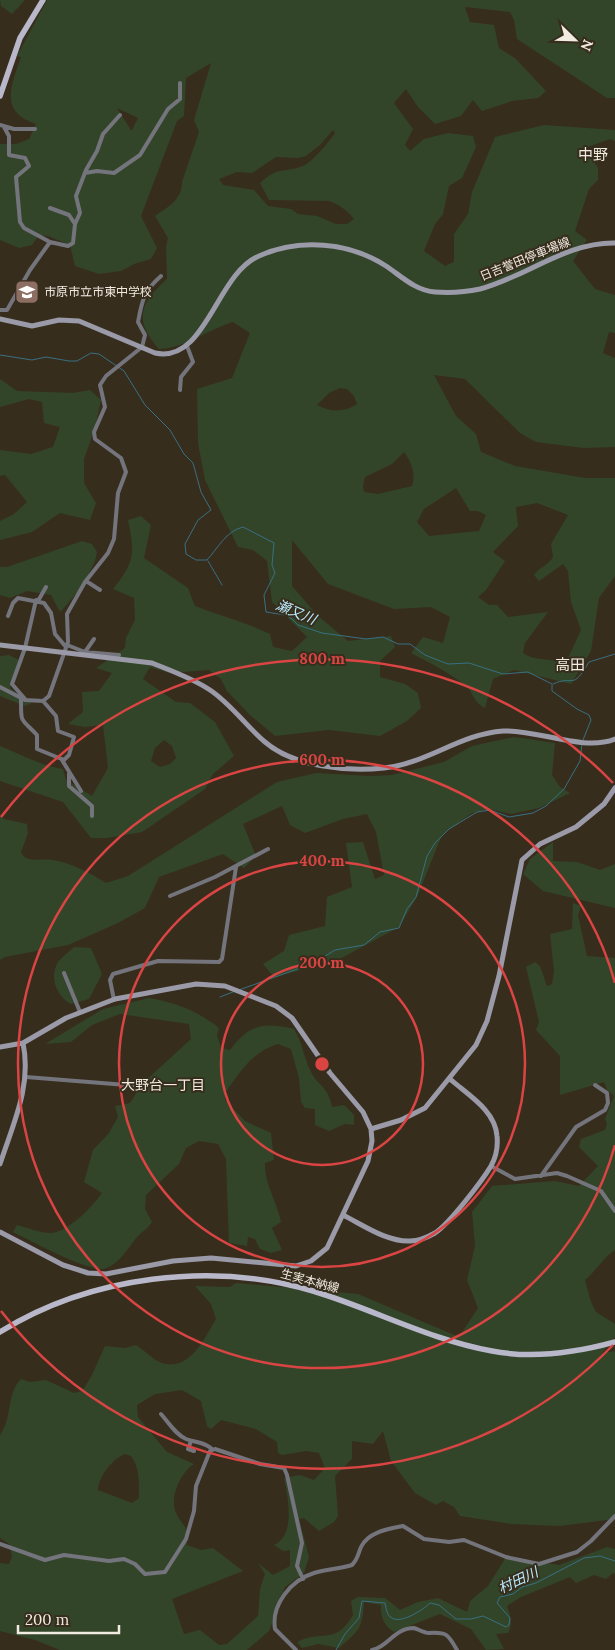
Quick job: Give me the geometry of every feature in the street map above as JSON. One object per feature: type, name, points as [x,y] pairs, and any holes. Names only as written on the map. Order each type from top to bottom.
[{"type":"main road","points":[[0,96],[20,38],[43,0]]},
{"type":"main road","name":"生実本納線","points":[[0,1332],[50,1307],[105,1289],[161,1279],[208,1276],[257,1280],[311,1290],[440,1337],[493,1352],[520,1355],[555,1354],[615,1342]]},
{"type":"street","points":[[85,173],[96,171],[114,173],[140,154],[168,109],[180,99],[180,83]]},
{"type":"street","points":[[2,126],[9,136],[8,155],[25,158],[29,166],[16,177],[20,222],[28,231],[50,242],[71,246],[80,210],[76,202],[76,196],[103,134],[120,115]]},
{"type":"street","points":[[2,126],[35,129]]},
{"type":"street","points":[[50,208],[69,215],[75,224]]},
{"type":"street","points":[[0,310],[7,310],[30,270],[50,242]]},
{"type":"street","name":"日吉誉田停車場線","points":[[187,346],[196,337],[239,269],[253,258],[280,248],[319,245],[338,247],[373,259],[422,289],[451,292],[488,286],[581,247],[615,243]]},
{"type":"street","points":[[43,701],[49,696],[66,648],[67,614],[86,581],[108,553],[114,539],[118,493],[126,472],[121,458],[96,439],[94,432],[105,407],[100,385],[106,376],[142,347],[145,335],[138,322],[142,302],[146,289],[160,276]]},
{"type":"street","points":[[0,319],[32,326],[65,320],[79,321],[142,347],[168,355],[187,346],[193,362],[181,377],[180,390]]},
{"type":"street","points":[[86,581],[100,590]]},
{"type":"street","points":[[46,587],[37,600],[25,648],[12,684],[23,699],[20,716],[26,727],[37,735],[37,749],[62,760],[81,791]]},
{"type":"street","points":[[8,616],[15,600],[22,598],[37,600],[47,605],[51,613],[55,634],[66,648],[119,655]]},
{"type":"street","points":[[85,652],[94,639]]},
{"type":"street","points":[[0,645],[25,648],[66,648],[152,663],[175,672],[212,691],[276,751],[311,764],[359,769],[403,765],[468,737],[502,731],[587,742],[602,742],[615,739]]},
{"type":"street","points":[[0,687],[23,699],[43,701],[56,716],[58,731],[74,737],[69,755],[62,760]]},
{"type":"street","points":[[69,772],[69,786],[92,806],[92,816]]},
{"type":"street","points":[[371,1129],[401,1120],[419,1112],[432,1101],[476,1045],[487,1021],[499,976],[522,860],[540,844],[576,827],[604,804],[615,788]]},
{"type":"street","points":[[170,896],[236,867],[268,850]]},
{"type":"street","points":[[114,1000],[110,980],[113,974],[158,961],[219,962],[222,959],[236,867]]},
{"type":"street","points":[[64,973],[80,1012]]},
{"type":"street","points":[[0,1047],[23,1044],[80,1012],[114,1000],[208,984],[233,989],[276,1006],[296,1022],[330,1073],[363,1112],[371,1129],[370,1154],[327,1248],[312,1261],[296,1266],[211,1258],[173,1261],[106,1274],[88,1274],[63,1265],[0,1232]]},
{"type":"street","points":[[0,1164],[24,1092],[26,1058],[23,1044]]},
{"type":"street","points":[[26,1078],[139,1086]]},
{"type":"street","points":[[343,1215],[395,1240],[420,1239],[435,1233],[443,1226],[490,1166],[496,1151],[497,1135],[493,1121],[485,1109],[450,1079]]},
{"type":"street","points":[[541,1176],[576,1127],[605,1110],[608,1103],[607,1093],[594,1085]]},
{"type":"street","points":[[490,1166],[515,1179],[557,1173],[595,1187],[601,1191],[615,1211]]},
{"type":"street","points":[[162,1414],[169,1426],[181,1436],[191,1441],[206,1444],[212,1449],[260,1464],[284,1468],[302,1543],[297,1566],[303,1579]]},
{"type":"street","points":[[191,1441],[188,1449],[194,1451]]},
{"type":"street","points":[[0,1544],[45,1560],[64,1555],[109,1560],[118,1558],[135,1564],[144,1574],[165,1572],[186,1539],[194,1511],[196,1486],[212,1449]]},
{"type":"street","points":[[296,1650],[275,1629],[274,1616],[283,1597],[303,1579],[316,1572],[352,1565],[357,1560],[363,1543],[370,1536],[403,1526],[424,1539],[449,1542],[464,1540],[506,1557],[530,1563],[546,1563],[584,1547],[615,1516]]},
{"type":"street","points":[[372,1650],[380,1648],[393,1635],[414,1628],[426,1632],[439,1631],[445,1634],[457,1650]]},
{"type":"green space","points":[[0,0],[25,0],[12,14],[1,6]]},
{"type":"green space","points":[[47,0],[615,0],[615,98],[607,98],[517,39],[514,20],[510,12],[465,7],[470,22],[494,25],[499,48],[515,58],[546,91],[538,98],[512,101],[482,111],[473,100],[461,116],[435,124],[418,107],[406,89],[394,103],[413,129],[405,145],[410,151],[424,139],[448,133],[473,136],[476,147],[462,178],[449,186],[443,214],[435,224],[424,251],[445,266],[454,262],[454,234],[468,214],[472,192],[495,137],[544,125],[615,130],[615,141],[610,139],[585,148],[598,168],[598,180],[589,189],[575,231],[587,240],[573,261],[595,289],[615,295],[615,333],[609,332],[603,353],[615,358],[615,447],[584,448],[536,442],[520,433],[465,379],[434,375],[456,416],[476,434],[481,452],[515,466],[585,478],[615,478],[615,576],[599,598],[591,651],[571,684],[514,670],[493,679],[485,708],[477,702],[465,685],[411,653],[423,637],[443,643],[450,617],[431,607],[394,609],[328,584],[292,540],[292,586],[317,615],[348,641],[391,636],[395,647],[380,661],[380,677],[405,684],[418,693],[421,708],[407,721],[380,736],[329,730],[275,736],[250,715],[227,691],[221,679],[209,670],[169,673],[150,667],[143,679],[176,702],[190,703],[215,722],[234,756],[213,774],[205,789],[142,832],[107,838],[91,838],[63,802],[0,781],[0,746],[38,763],[63,769],[66,780],[92,796],[108,768],[103,725],[85,727],[68,724],[83,712],[82,692],[99,691],[112,673],[96,668],[125,648],[126,638],[135,620],[134,598],[113,589],[126,571],[131,557],[132,541],[128,520],[141,516],[151,525],[144,558],[188,588],[195,606],[270,634],[273,647],[292,651],[307,637],[272,602],[267,561],[253,550],[238,547],[205,480],[198,443],[197,389],[232,378],[250,333],[233,322],[187,342],[159,349],[145,329],[143,320],[146,304],[167,279],[166,247],[168,238],[155,216],[180,194],[182,182],[199,132],[194,120],[211,63],[186,78],[184,116],[177,121],[141,216],[157,248],[151,259],[134,264],[121,271],[99,274],[75,266],[70,245],[48,236],[39,235],[32,245],[19,248],[0,240],[0,144],[16,144],[29,139],[36,124],[17,113],[13,106],[11,89],[21,57],[17,56]],"holes":[[[117,108],[138,118],[131,130]],[[333,130],[335,133],[329,141],[306,164],[272,174],[260,183],[269,200],[329,201],[343,208],[354,219],[347,224],[336,224],[317,216],[298,214],[291,209],[268,206],[254,190],[223,185],[219,179],[237,172],[252,173],[276,157],[298,158],[306,156],[320,145]],[[340,388],[347,389],[354,396],[357,404],[342,410],[327,409],[317,405],[329,393]],[[404,452],[409,459],[413,472],[412,486],[378,494],[364,492],[365,477],[392,464]],[[456,488],[470,511],[478,511],[486,515],[479,531],[429,536],[417,522],[424,509]],[[537,503],[568,515],[551,544],[553,557],[534,575],[539,581],[563,564],[568,571],[571,602],[581,630],[569,656],[560,662],[527,656],[523,653],[525,643],[548,612],[508,617],[497,605],[489,605],[478,597],[486,590],[505,561],[493,552],[518,526],[516,507]],[[164,740],[172,746],[176,758],[170,764],[160,767],[151,761],[155,748]]]},
{"type":"green space","points":[[0,379],[17,391],[73,393],[90,390],[101,400],[95,428],[84,459],[84,483],[96,503],[90,520],[60,513],[32,532],[0,540],[0,521],[14,514],[27,502],[5,475],[0,476],[0,450],[31,454],[53,447],[60,427],[44,423],[42,402],[29,399],[0,407]]},
{"type":"green space","points":[[82,541],[92,544],[97,552],[95,560],[83,584],[60,612],[51,595],[27,591],[10,598],[0,595],[0,567],[7,567]]},
{"type":"green space","points":[[9,655],[19,660],[10,688],[32,703],[25,706],[0,696],[0,656]]},
{"type":"green space","points":[[514,737],[555,743],[552,775],[560,787],[570,793],[539,808],[511,814],[489,809],[472,813],[442,835],[417,897],[399,927],[336,961],[274,977],[263,964],[284,951],[289,935],[325,926],[327,897],[352,887],[346,843],[363,842],[375,879],[384,875],[376,832],[367,814],[343,819],[305,833],[290,825],[282,806],[243,824],[256,856],[244,868],[223,854],[159,877],[145,908],[118,923],[68,945],[5,957],[0,960],[0,815],[4,819],[27,824],[28,833],[21,852],[23,856],[35,860],[53,860],[67,863],[106,883],[128,876],[277,782],[316,773],[369,776],[392,775],[444,762],[472,746]]},
{"type":"green space","points":[[553,842],[553,861],[577,862],[600,870],[615,864],[615,908],[543,891],[523,874],[530,859]]},
{"type":"green space","points":[[573,903],[581,906],[578,915],[587,956],[615,958],[615,1250],[585,1280],[596,1312],[615,1324],[615,1337],[602,1353],[615,1351],[615,1519],[560,1526],[512,1524],[460,1516],[454,1507],[443,1501],[436,1505],[415,1493],[391,1461],[383,1431],[373,1444],[352,1441],[352,1459],[335,1476],[338,1516],[334,1522],[319,1531],[304,1518],[299,1519],[309,1557],[304,1573],[285,1587],[269,1631],[247,1650],[60,1650],[35,1640],[0,1631],[0,1563],[9,1564],[12,1557],[9,1544],[0,1538],[0,1435],[7,1421],[13,1392],[21,1379],[30,1382],[46,1380],[74,1393],[82,1391],[91,1377],[105,1346],[125,1348],[136,1345],[155,1360],[162,1363],[172,1364],[181,1362],[195,1351],[216,1319],[211,1304],[195,1286],[230,1287],[236,1283],[358,1294],[459,1337],[478,1308],[467,1280],[475,1246],[472,1212],[492,1186],[555,1181],[579,1186],[598,1166],[579,1147],[581,1139],[605,1130],[607,1124],[605,1119],[614,1096],[607,1090],[604,1082],[560,1095],[560,1056],[536,1030],[539,1022],[526,967],[535,962],[540,966],[547,986],[552,984],[554,971],[550,934],[572,929]],"holes":[[[182,1390],[201,1401],[207,1426],[211,1429],[221,1420],[256,1429],[277,1442],[278,1453],[282,1455],[306,1451],[319,1453],[325,1468],[314,1480],[300,1475],[284,1478],[289,1515],[288,1525],[281,1540],[274,1545],[283,1551],[290,1550],[290,1566],[273,1575],[258,1563],[265,1574],[260,1589],[258,1616],[227,1644],[219,1645],[200,1630],[184,1634],[172,1599],[243,1571],[213,1548],[201,1550],[187,1545],[186,1529],[176,1513],[174,1500],[181,1479],[194,1464],[167,1452],[138,1417],[137,1405],[155,1394]],[[125,1454],[131,1456],[134,1461],[138,1476],[139,1498],[132,1503],[98,1490],[101,1479],[107,1469],[115,1460]]]},
{"type":"green space","points":[[74,947],[91,948],[102,974],[89,999],[71,1004],[62,997],[56,987],[54,976],[58,962]]},
{"type":"green space","points":[[149,998],[169,1002],[202,1016],[219,1028],[217,1035],[221,1048],[230,1050],[244,1035],[258,1027],[274,1026],[294,1029],[310,1070],[328,1094],[332,1107],[344,1105],[354,1115],[354,1125],[345,1124],[329,1131],[315,1125],[315,1109],[305,1108],[301,1102],[299,1078],[291,1049],[278,1044],[254,1057],[225,1093],[225,1100],[245,1121],[271,1133],[274,1160],[265,1163],[265,1170],[281,1222],[272,1228],[282,1250],[271,1253],[260,1249],[255,1239],[248,1237],[247,1246],[229,1243],[226,1159],[218,1144],[199,1141],[186,1148],[179,1164],[146,1195],[145,1209],[152,1222],[136,1238],[121,1258],[108,1268],[95,1268],[84,1265],[13,1232],[17,1225],[43,1232],[57,1232],[72,1224],[92,1205],[102,1193],[84,1182],[93,1150],[109,1133],[118,1117],[115,1106],[130,1103],[142,1084],[191,1039],[189,1024],[120,1014],[92,1025],[71,1042],[45,1044],[103,1009]]},
{"type":"green space","points":[[607,1547],[615,1549],[615,1574],[613,1573],[606,1579],[594,1575],[576,1583],[570,1577],[521,1597],[507,1606],[511,1620],[510,1629],[508,1633],[496,1634],[504,1649],[486,1650],[471,1629],[440,1614],[394,1632],[383,1620],[381,1605],[364,1602],[359,1628],[339,1648],[318,1644],[302,1648],[297,1642],[306,1638],[334,1634],[340,1630],[353,1615],[351,1601],[358,1597],[385,1598],[400,1610],[418,1602],[438,1598],[467,1612],[470,1601],[488,1586],[506,1557],[559,1565]]},
{"type":"waterway","name":"瀬又川","points":[[0,355],[32,360],[46,357],[77,361],[91,353],[99,354],[124,371],[145,405],[170,430],[184,454],[193,463],[201,492],[211,510],[198,520],[185,544],[186,554],[196,560],[207,560],[227,536],[243,527],[274,543],[272,565],[275,573],[264,595],[266,612],[285,615],[298,625],[322,633],[366,639],[383,637],[398,644],[410,644],[425,655],[448,664],[469,663],[503,674],[528,672],[552,684]]},
{"type":"waterway","points":[[208,561],[222,585]]},
{"type":"waterway","name":"瀬又川","points":[[553,684],[560,681],[576,680],[589,662],[615,654]]},
{"type":"waterway","points":[[552,685],[552,691],[589,715],[591,720],[583,740]]},
{"type":"waterway","points":[[239,990],[314,963],[335,950],[364,945],[380,932],[399,928],[407,909],[416,897],[427,856],[435,843],[449,829],[477,812],[490,810],[509,817],[533,813],[546,806],[564,789],[580,761],[582,744]]},
{"type":"waterway","points":[[220,997],[233,992]]},
{"type":"waterway","name":"村田川","points":[[336,1650],[345,1634],[359,1618],[362,1601],[385,1603],[389,1616],[396,1619],[406,1618],[430,1603],[439,1605],[456,1619],[471,1619],[483,1616],[506,1627],[509,1625],[510,1618],[497,1603],[500,1597],[513,1594],[522,1587],[536,1583],[584,1558],[600,1556],[615,1561]]},
{"type":"place","name":"市原市立市東中学校","points":[[27,292]]},
{"type":"district","name":"中野","points":[[593,155]]},
{"type":"district","name":"高田","points":[[570,665]]},
{"type":"district","name":"大野台一丁目","points":[[163,1085]]}]
